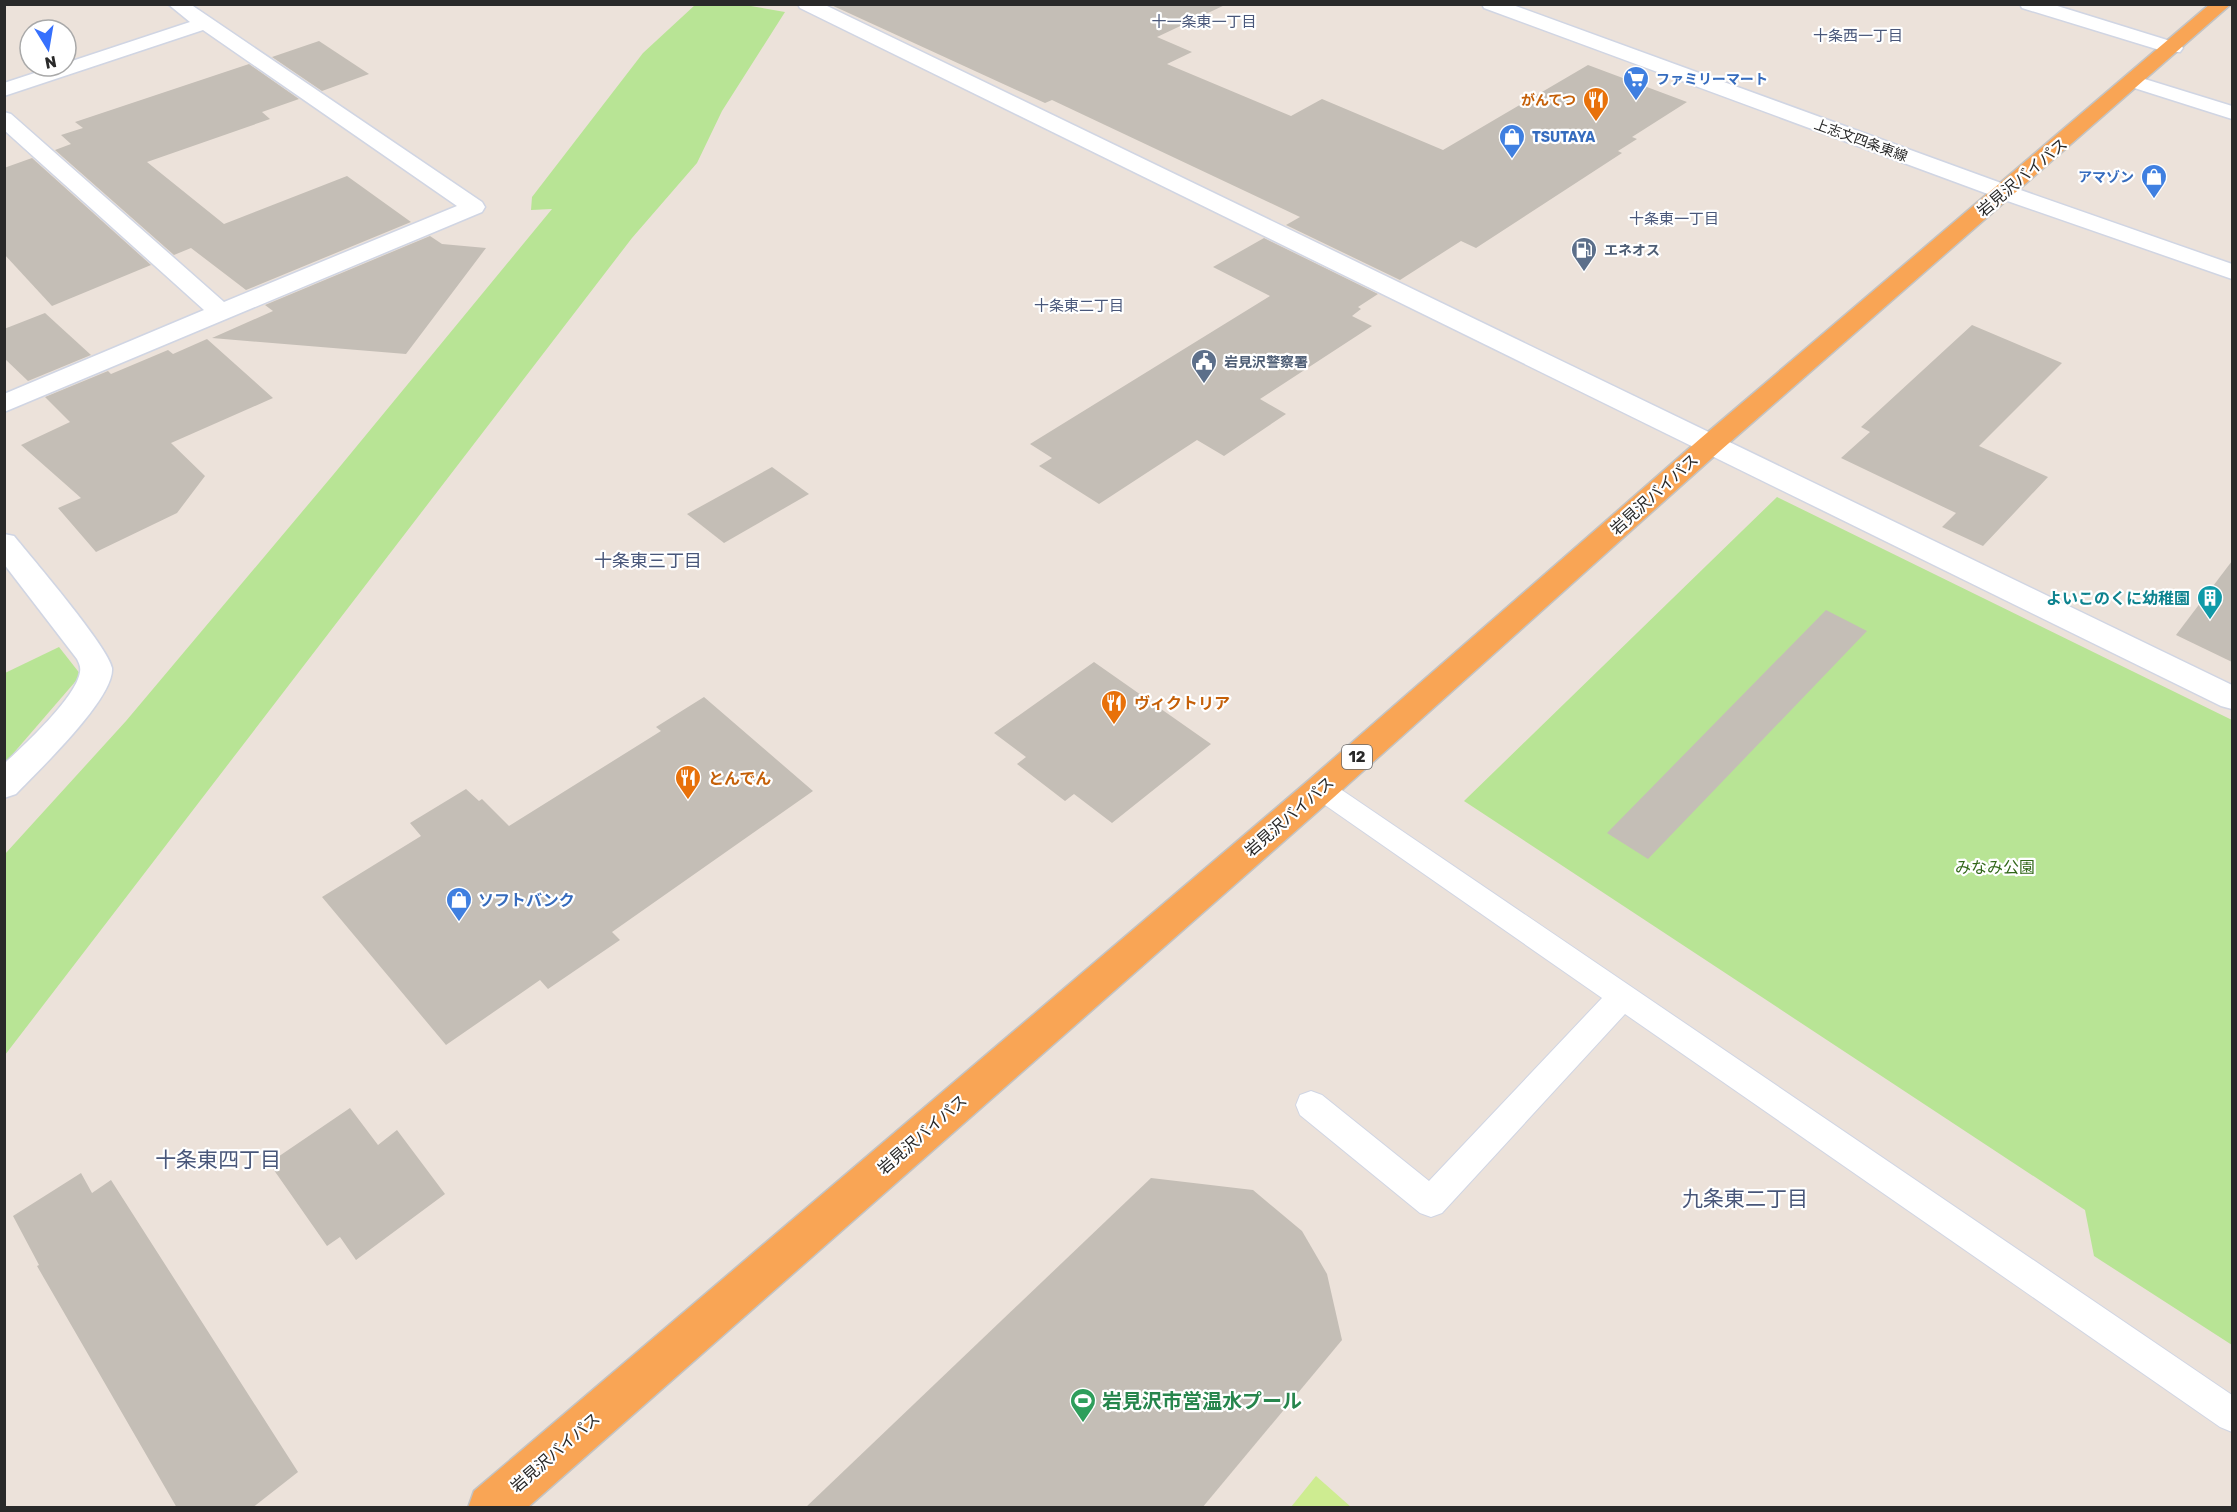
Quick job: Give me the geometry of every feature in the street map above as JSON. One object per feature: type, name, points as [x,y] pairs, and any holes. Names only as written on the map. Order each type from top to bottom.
[{"type":"highway","name":"岩見沢バイパス","points":[[491,1508],[1321,789],[1711,444],[2135,82],[2222,4]]},
{"type":"street","points":[[4,404],[474,207],[177,4]]},
{"type":"street","points":[[807,4],[2232,698]]},
{"type":"street","name":"上志文四条東線","points":[[1491,4],[2232,273]]},
{"type":"street","points":[[2029,4],[2173,48]]},
{"type":"street","points":[[4,90],[206,23]]},
{"type":"street","points":[[2135,82],[2232,113]]},
{"type":"street","points":[[4,118],[221,312]]},
{"type":"street","points":[[4,543],[90,654],[96,670],[91,688],[75,709],[4,784]]},
{"type":"lane","points":[[1321,789],[2232,1415]]},
{"type":"lane","points":[[1311,1105],[1431,1202],[1623,996]]},
{"type":"green space","points":[[695,5],[745,5],[785,12],[722,111],[697,163],[632,238],[5,1055],[5,854],[126,721],[552,209],[531,210],[532,197],[643,53]]},
{"type":"green space","name":"みなみ公園","points":[[1777,497],[2232,720],[2232,1345],[2094,1256],[2085,1210],[1464,801]]},
{"type":"green space","points":[[59,647],[81,675],[5,763],[5,673]]},
{"type":"green space","points":[[1316,1476],[1351,1507],[1291,1507]]},
{"type":"building","points":[[829,4],[1227,4],[1157,37],[1192,52],[1167,64],[1291,116],[1322,99],[1443,150],[1588,65],[1687,102],[1632,137],[1637,139],[1618,151],[1622,153],[1476,248],[1461,241],[1400,280],[1286,225],[1300,217],[1052,100],[1045,103]]},
{"type":"building","points":[[319,41],[369,74],[322,91],[272,57]]},
{"type":"building","points":[[249,64],[299,99],[262,112],[270,119],[147,162],[224,224],[347,176],[411,222],[246,290],[191,248],[174,255],[55,150],[71,144],[61,135],[83,128],[75,122]]},
{"type":"building","points":[[32,158],[151,265],[52,306],[4,254],[4,168]]},
{"type":"building","points":[[430,236],[442,244],[486,248],[406,354],[212,338],[273,311],[265,305]]},
{"type":"building","name":"岩見沢警察署","points":[[1264,238],[1378,294],[1358,307],[1361,309],[1352,316],[1372,326],[1260,399],[1286,414],[1224,456],[1197,440],[1099,504],[1039,466],[1052,458],[1030,444],[1270,296],[1213,267]]},
{"type":"building","points":[[45,313],[91,355],[28,381],[4,358],[4,329]]},
{"type":"building","points":[[1972,325],[2062,363],[1979,446],[2048,477],[1983,546],[1942,527],[1956,513],[1841,458],[1870,432],[1861,427]]},
{"type":"building","points":[[207,339],[273,398],[171,443],[205,476],[177,513],[96,552],[58,508],[81,498],[21,445],[70,422],[45,397],[108,371],[111,374],[168,350],[173,354]]},
{"type":"building","points":[[772,467],[809,494],[724,543],[687,514]]},
{"type":"building","name":"よいこのくに幼稚園","points":[[2232,561],[2232,662],[2176,635]]},
{"type":"building","points":[[1826,610],[1867,631],[1648,859],[1607,833]]},
{"type":"building","points":[[1094,662],[1211,744],[1112,823],[1074,794],[1065,801],[1017,764],[1026,757],[994,733]]},
{"type":"building","points":[[704,697],[813,791],[612,932],[620,940],[548,989],[540,980],[446,1045],[322,897],[421,836],[410,823],[466,789],[479,801],[482,799],[509,826],[661,731],[656,727]]},
{"type":"building","points":[[350,1108],[378,1145],[397,1130],[445,1194],[356,1260],[340,1237],[327,1246],[269,1163]]},
{"type":"building","points":[[81,1173],[92,1193],[111,1180],[298,1472],[252,1508],[177,1508],[37,1266],[39,1265],[13,1216]]},
{"type":"building","name":"岩見沢市営温水プール","points":[[1151,1178],[1253,1190],[1302,1231],[1327,1274],[1342,1340],[1202,1508],[805,1508]]},
{"type":"place","name":"ファミリーマート","points":[[1636,102]]},
{"type":"place","name":"がんてつ","points":[[1596,123]]},
{"type":"place","name":"TSUTAYA","points":[[1512,160]]},
{"type":"place","name":"アマゾン","points":[[2154,200]]},
{"type":"place","name":"エネオス","points":[[1584,273]]},
{"type":"place","name":"岩見沢警察署","points":[[1204,385]]},
{"type":"place","name":"よいこのくに幼稚園","points":[[2210,621]]},
{"type":"place","name":"ヴィクトリア","points":[[1114,726]]},
{"type":"place","name":"とんでん","points":[[688,801]]},
{"type":"place","name":"ソフトバンク","points":[[459,923]]},
{"type":"place","name":"岩見沢市営温水プール","points":[[1083,1424]]},
{"type":"district","name":"十一条東一丁目","points":[[1204,22]]},
{"type":"district","name":"十条西一丁目","points":[[1858,36]]},
{"type":"district","name":"十条東一丁目","points":[[1674,219]]},
{"type":"district","name":"十条東二丁目","points":[[1079,306]]},
{"type":"district","name":"十条東三丁目","points":[[648,561]]},
{"type":"district","name":"十条東四丁目","points":[[218,1160]]},
{"type":"district","name":"九条東二丁目","points":[[1745,1199]]}]
